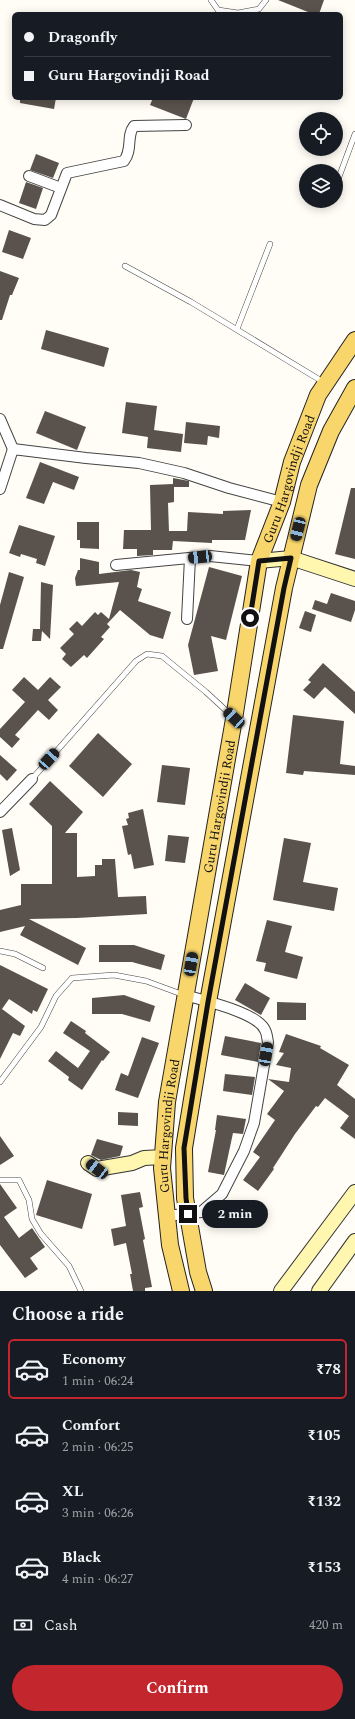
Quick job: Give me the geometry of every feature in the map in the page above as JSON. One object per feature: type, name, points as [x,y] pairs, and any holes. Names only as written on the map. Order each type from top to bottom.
[{"type":"main road","name":"Guru Hargovindji Road","points":[[181,1291],[170,1245],[162,1168],[167,1102],[234,718],[259,561],[282,502],[292,462],[318,395],[355,340]]},
{"type":"main road","name":"Guru Hargovindji Road","points":[[204,1291],[198,1272],[188,1214],[184,1148],[208,1002],[284,588],[308,485],[331,430],[355,388]]},
{"type":"main road","points":[[259,561],[291,558],[355,579]]},
{"type":"main road","points":[[88,1163],[97,1169],[114,1167],[144,1158],[163,1157]]},
{"type":"main road","points":[[281,1291],[355,1192]]},
{"type":"main road","points":[[319,1291],[355,1241]]},
{"type":"street","points":[[0,205],[34,219],[45,220],[51,215],[66,173],[124,160],[129,155],[131,129],[134,126],[186,125]]},
{"type":"street","points":[[29,176],[61,188]]},
{"type":"street","points":[[0,419],[13,449],[0,489]]},
{"type":"street","points":[[13,449],[86,458],[139,462],[184,473],[229,488],[282,502]]},
{"type":"street","points":[[116,565],[210,556],[259,561]]},
{"type":"street","points":[[187,619],[190,558]]},
{"type":"street","points":[[0,812],[32,779]]},
{"type":"street","points":[[167,1216],[201,1212],[222,1194],[244,1151],[254,1123],[268,1042],[265,1029],[254,1019],[230,1007],[185,995]]},
{"type":"lane","points":[[211,0],[218,10],[231,12]]},
{"type":"lane","points":[[243,12],[259,9],[266,0]]},
{"type":"lane","points":[[343,166],[355,134]]},
{"type":"lane","points":[[237,329],[270,244]]},
{"type":"lane","points":[[125,266],[191,302],[326,383]]},
{"type":"lane","points":[[32,779],[136,661],[147,654],[162,656],[206,692],[234,718]]},
{"type":"lane","points":[[0,951],[15,954],[43,968]]},
{"type":"lane","points":[[0,1082],[41,1027],[56,996],[72,978],[114,975],[146,980],[185,995]]},
{"type":"lane","points":[[0,1180],[18,1180],[29,1200],[32,1219],[41,1234],[69,1266],[81,1291]]},
{"type":"building","points":[[278,0],[324,0],[320,12],[308,12]]},
{"type":"building","points":[[20,100],[56,100],[54,109],[20,103]]},
{"type":"building","points":[[152,100],[193,100],[186,119],[150,105]]},
{"type":"building","points":[[36,154],[59,163],[53,178],[30,170]]},
{"type":"building","points":[[26,182],[43,188],[36,209],[19,203]]},
{"type":"building","points":[[9,230],[31,238],[23,259],[2,252]]},
{"type":"building","points":[[0,271],[19,278],[12,295],[10,295],[2,320],[0,320]]},
{"type":"building","points":[[46,330],[109,348],[104,367],[41,349]]},
{"type":"building","points":[[126,402],[157,406],[154,430],[183,434],[181,452],[147,448],[148,437],[122,433]]},
{"type":"building","points":[[45,411],[86,427],[77,450],[36,433]]},
{"type":"building","points":[[186,422],[220,426],[219,438],[208,436],[207,445],[184,443]]},
{"type":"building","points":[[40,462],[79,477],[74,490],[53,482],[44,504],[26,498]]},
{"type":"building","points":[[173,478],[189,481],[189,487],[174,487],[174,502],[168,503],[169,531],[187,531],[188,512],[223,514],[223,511],[251,510],[245,540],[212,540],[212,543],[173,541],[172,550],[153,550],[153,555],[137,556],[137,549],[123,549],[124,530],[151,530],[150,485],[173,484]]},
{"type":"building","points":[[351,488],[355,488],[355,559],[335,554]]},
{"type":"building","points":[[77,522],[99,522],[99,549],[80,548],[80,540],[77,540]]},
{"type":"building","points":[[19,525],[55,536],[45,566],[36,563],[37,559],[21,554],[20,557],[9,553]]},
{"type":"building","points":[[80,558],[99,562],[99,574],[131,570],[140,572],[137,587],[142,589],[138,601],[171,612],[163,639],[150,635],[120,610],[107,624],[110,627],[101,637],[104,639],[87,658],[84,655],[71,667],[62,659],[66,654],[60,648],[74,634],[69,629],[77,621],[82,626],[95,612],[98,615],[101,612],[109,619],[119,582],[76,586],[75,578],[78,570],[80,570]]},
{"type":"building","points":[[209,567],[242,576],[226,640],[211,636],[218,671],[194,675],[188,645]]},
{"type":"building","points":[[9,572],[24,577],[3,649],[0,649],[0,605]]},
{"type":"building","points":[[41,582],[53,585],[50,639],[42,631],[41,641],[32,641],[33,629],[40,629]]},
{"type":"building","points":[[331,593],[355,601],[355,610],[351,622],[312,609],[315,600],[327,604]]},
{"type":"building","points":[[305,611],[316,615],[311,632],[299,628]]},
{"type":"building","points":[[323,663],[355,692],[355,714],[325,687],[314,699],[303,690],[311,682],[308,680]]},
{"type":"building","points":[[24,677],[38,690],[50,677],[61,687],[48,700],[58,710],[49,720],[38,710],[15,735],[20,739],[12,748],[0,737],[0,729],[25,702],[12,690]]},
{"type":"building","points":[[293,715],[344,721],[340,764],[355,766],[355,775],[304,771],[303,775],[286,773]]},
{"type":"building","points":[[98,733],[132,764],[103,797],[69,766]]},
{"type":"building","points":[[0,755],[17,770],[7,781],[0,774]]},
{"type":"building","points":[[162,765],[190,768],[185,805],[157,802]]},
{"type":"building","points":[[50,781],[83,812],[65,833],[77,833],[77,877],[95,876],[95,865],[102,865],[102,859],[115,859],[118,897],[146,896],[147,914],[29,919],[86,948],[78,965],[20,935],[25,926],[0,932],[0,910],[21,905],[21,884],[52,884],[52,826],[29,804]]},
{"type":"building","points":[[143,809],[154,865],[134,869],[131,854],[128,855],[122,826],[128,825],[126,819],[129,818],[128,813]]},
{"type":"building","points":[[12,828],[20,870],[10,876],[2,830]]},
{"type":"building","points":[[168,835],[189,837],[185,863],[165,861]]},
{"type":"building","points":[[284,838],[311,843],[303,882],[338,888],[334,911],[273,900]]},
{"type":"building","points":[[267,920],[292,926],[285,952],[303,957],[297,979],[264,971],[266,963],[256,961]]},
{"type":"building","points":[[99,945],[134,945],[165,955],[161,970],[132,962],[99,962]]},
{"type":"building","points":[[0,965],[48,989],[37,1012],[33,1010],[32,1014],[9,999],[2,1009],[25,1026],[20,1036],[13,1033],[0,1059]]},
{"type":"building","points":[[245,983],[270,998],[261,1015],[235,1000]]},
{"type":"building","points":[[124,995],[155,1006],[150,1022],[122,1014],[92,1014],[92,998]]},
{"type":"building","points":[[277,1002],[306,1003],[306,1020],[277,1020]]},
{"type":"building","points":[[71,1021],[86,1031],[85,1033],[110,1052],[103,1061],[102,1060],[82,1090],[68,1080],[69,1077],[48,1061],[56,1051],[78,1068],[90,1051],[63,1033]]},
{"type":"building","points":[[286,1034],[321,1046],[320,1048],[349,1065],[337,1085],[355,1099],[355,1139],[340,1128],[349,1116],[325,1098],[318,1107],[316,1106],[295,1134],[273,1168],[274,1169],[258,1191],[243,1180],[260,1157],[253,1152],[275,1120],[267,1114],[284,1091],[268,1079],[289,1082],[291,1068],[276,1065],[284,1053],[279,1052]]},
{"type":"building","points":[[225,1036],[261,1043],[258,1062],[221,1055]]},
{"type":"building","points":[[142,1037],[159,1043],[138,1098],[115,1090],[121,1073],[128,1076]]},
{"type":"building","points":[[225,1074],[255,1077],[252,1095],[223,1091]]},
{"type":"building","points":[[118,1112],[138,1113],[138,1126],[118,1125]]},
{"type":"building","points":[[217,1115],[246,1119],[243,1134],[233,1133],[224,1175],[208,1172],[216,1130]]},
{"type":"building","points":[[0,1136],[14,1156],[0,1165]]},
{"type":"building","points":[[97,1139],[123,1146],[120,1156],[101,1160],[91,1155]]},
{"type":"building","points":[[47,1180],[92,1194],[82,1229],[36,1215]]},
{"type":"building","points":[[0,1184],[17,1208],[4,1217],[19,1238],[32,1228],[45,1247],[30,1258],[38,1269],[25,1278],[0,1245]]},
{"type":"building","points":[[140,1192],[143,1207],[139,1208],[145,1239],[143,1240],[152,1287],[145,1288],[145,1291],[133,1291],[130,1274],[132,1274],[126,1243],[114,1246],[111,1229],[126,1226],[121,1195]]},
{"type":"route","points":[[188,1214],[184,1148],[208,1002],[284,588],[291,558],[259,561],[250,618]]}]
